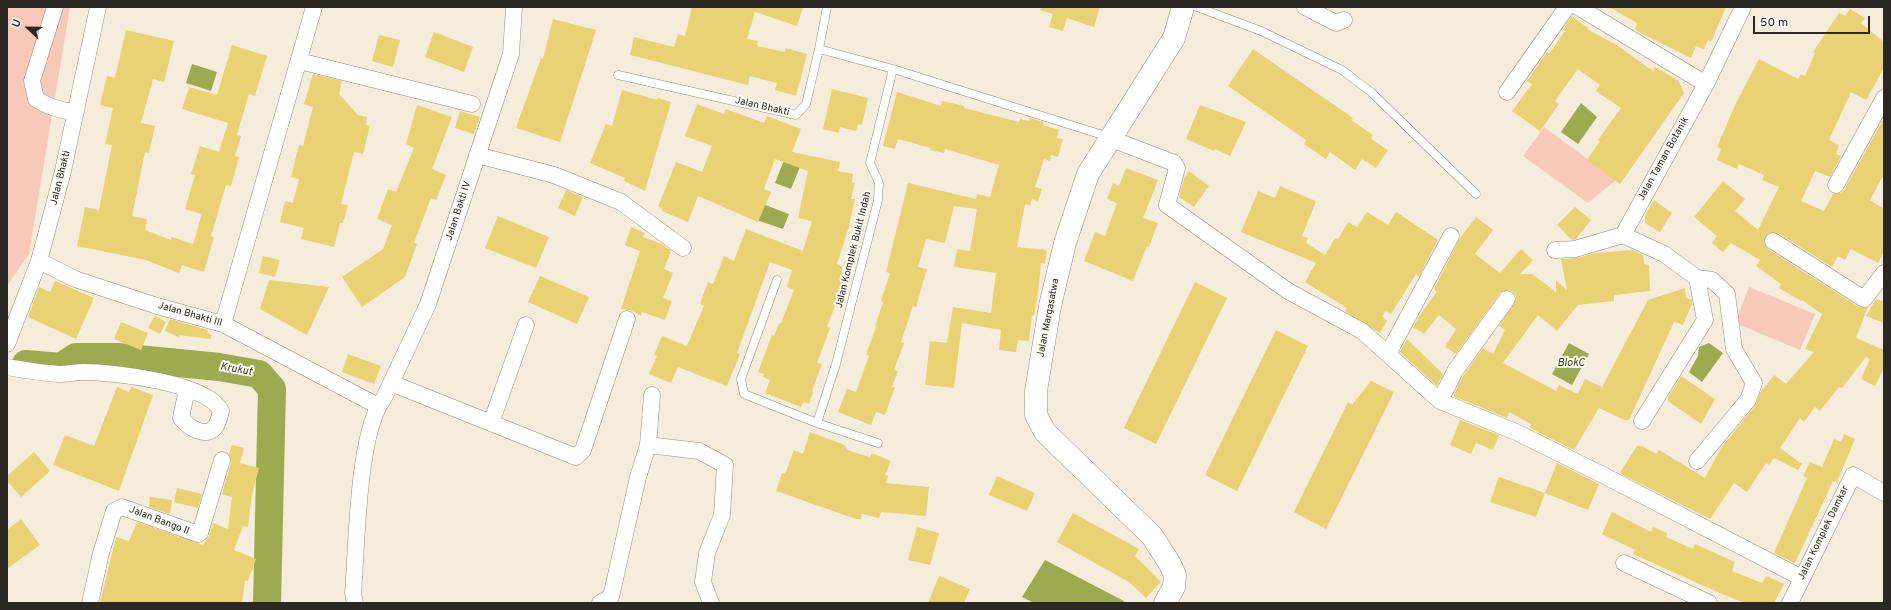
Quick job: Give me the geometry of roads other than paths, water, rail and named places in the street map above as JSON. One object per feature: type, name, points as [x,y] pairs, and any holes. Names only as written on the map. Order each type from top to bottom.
[{"type":"street","points":[[55,7],[32,81],[36,98],[60,110],[76,112]]},
{"type":"street","name":"Jalan Bhakti","points":[[7,344],[39,261],[63,171],[98,7]]},
{"type":"street","points":[[223,324],[314,7]]},
{"type":"street","name":"Jalan Bakti IV","points":[[355,603],[353,593],[362,473],[370,428],[378,406],[384,398],[428,304],[511,54],[514,7]]},
{"type":"street","name":"Jalan Margasatwa","points":[[1165,603],[1174,587],[1175,575],[1170,564],[1152,536],[1045,432],[1036,415],[1036,391],[1050,306],[1064,243],[1088,174],[1109,138],[1121,123],[1174,38],[1183,7]]},
{"type":"street","points":[[1305,7],[1336,23],[1344,20]]},
{"type":"street","points":[[1507,92],[1567,7]]},
{"type":"street","points":[[1578,7],[1706,84]]},
{"type":"street","name":"Jalan Taman Botanik","points":[[1623,235],[1706,84],[1743,7]]},
{"type":"street","points":[[299,61],[472,104]]},
{"type":"street","points":[[1836,185],[1884,98]]},
{"type":"street","points":[[1109,138],[1174,163],[1177,168],[1167,205],[1288,291],[1362,331],[1440,401],[1516,432],[1610,478],[1802,578]]},
{"type":"street","points":[[477,155],[554,174],[620,202],[683,248]]},
{"type":"street","points":[[1555,250],[1575,249],[1623,235],[1664,254],[1697,278],[1712,280],[1727,294],[1734,349],[1754,383],[1748,400],[1697,461]]},
{"type":"street","points":[[1388,354],[1451,236]]},
{"type":"street","points":[[1773,241],[1864,299],[1884,272]]},
{"type":"street","name":"Jalan Bhakti III","points":[[39,261],[75,279],[157,306],[223,324],[378,406]]},
{"type":"street","points":[[1642,421],[1705,320],[1697,278]]},
{"type":"street","points":[[1440,401],[1455,372],[1507,299]]},
{"type":"street","points":[[391,383],[576,457],[582,450],[627,319]]},
{"type":"street","points":[[491,423],[526,325]]},
{"type":"street","points":[[7,367],[60,374],[84,372],[127,375],[187,389]]},
{"type":"street","points":[[600,603],[611,597],[638,477],[648,445],[652,395]]},
{"type":"street","points":[[648,445],[699,451],[726,465],[722,515],[707,553],[703,582],[711,603]]},
{"type":"street","name":"Jalan Bango II","points":[[90,603],[101,553],[114,511],[122,506],[198,534],[200,533],[222,460]]},
{"type":"street","name":"Jalan Komplek Damkar","points":[[1790,603],[1853,475],[1884,493]]},
{"type":"street","points":[[1624,563],[1709,603]]},
{"type":"lane","name":"Jalan Bhakti","points":[[618,75],[796,115],[806,104],[827,7]]},
{"type":"lane","points":[[1197,7],[1261,31],[1342,70],[1372,92],[1476,194]]},
{"type":"lane","points":[[819,49],[893,69],[1109,138]]},
{"type":"lane","name":"Jalan Komplek Bukit Indah","points":[[817,423],[836,364],[878,200],[879,183],[870,163],[893,69]]},
{"type":"lane","points":[[777,280],[741,380],[744,394],[817,423],[878,443]]},
{"type":"water","points":[[192,64],[217,72],[211,91],[186,83]]},
{"type":"water","points":[[1581,103],[1597,117],[1578,144],[1561,132]]},
{"type":"water","points":[[788,150],[804,157],[791,189],[775,183]]},
{"type":"water","points":[[760,203],[789,214],[783,229],[754,219]]},
{"type":"water","name":"BlokC","points":[[1569,343],[1589,354],[1572,385],[1552,374]]},
{"type":"water","points":[[1709,343],[1723,353],[1702,382],[1689,372],[1698,356],[1699,347]]},
{"type":"water","points":[[1045,560],[1124,601],[1123,603],[1034,603],[1022,597]]},
{"type":"waterway","name":"Krukut","points":[[26,364],[61,367],[76,357],[118,357],[219,367],[259,374],[272,389],[267,603]]}]
